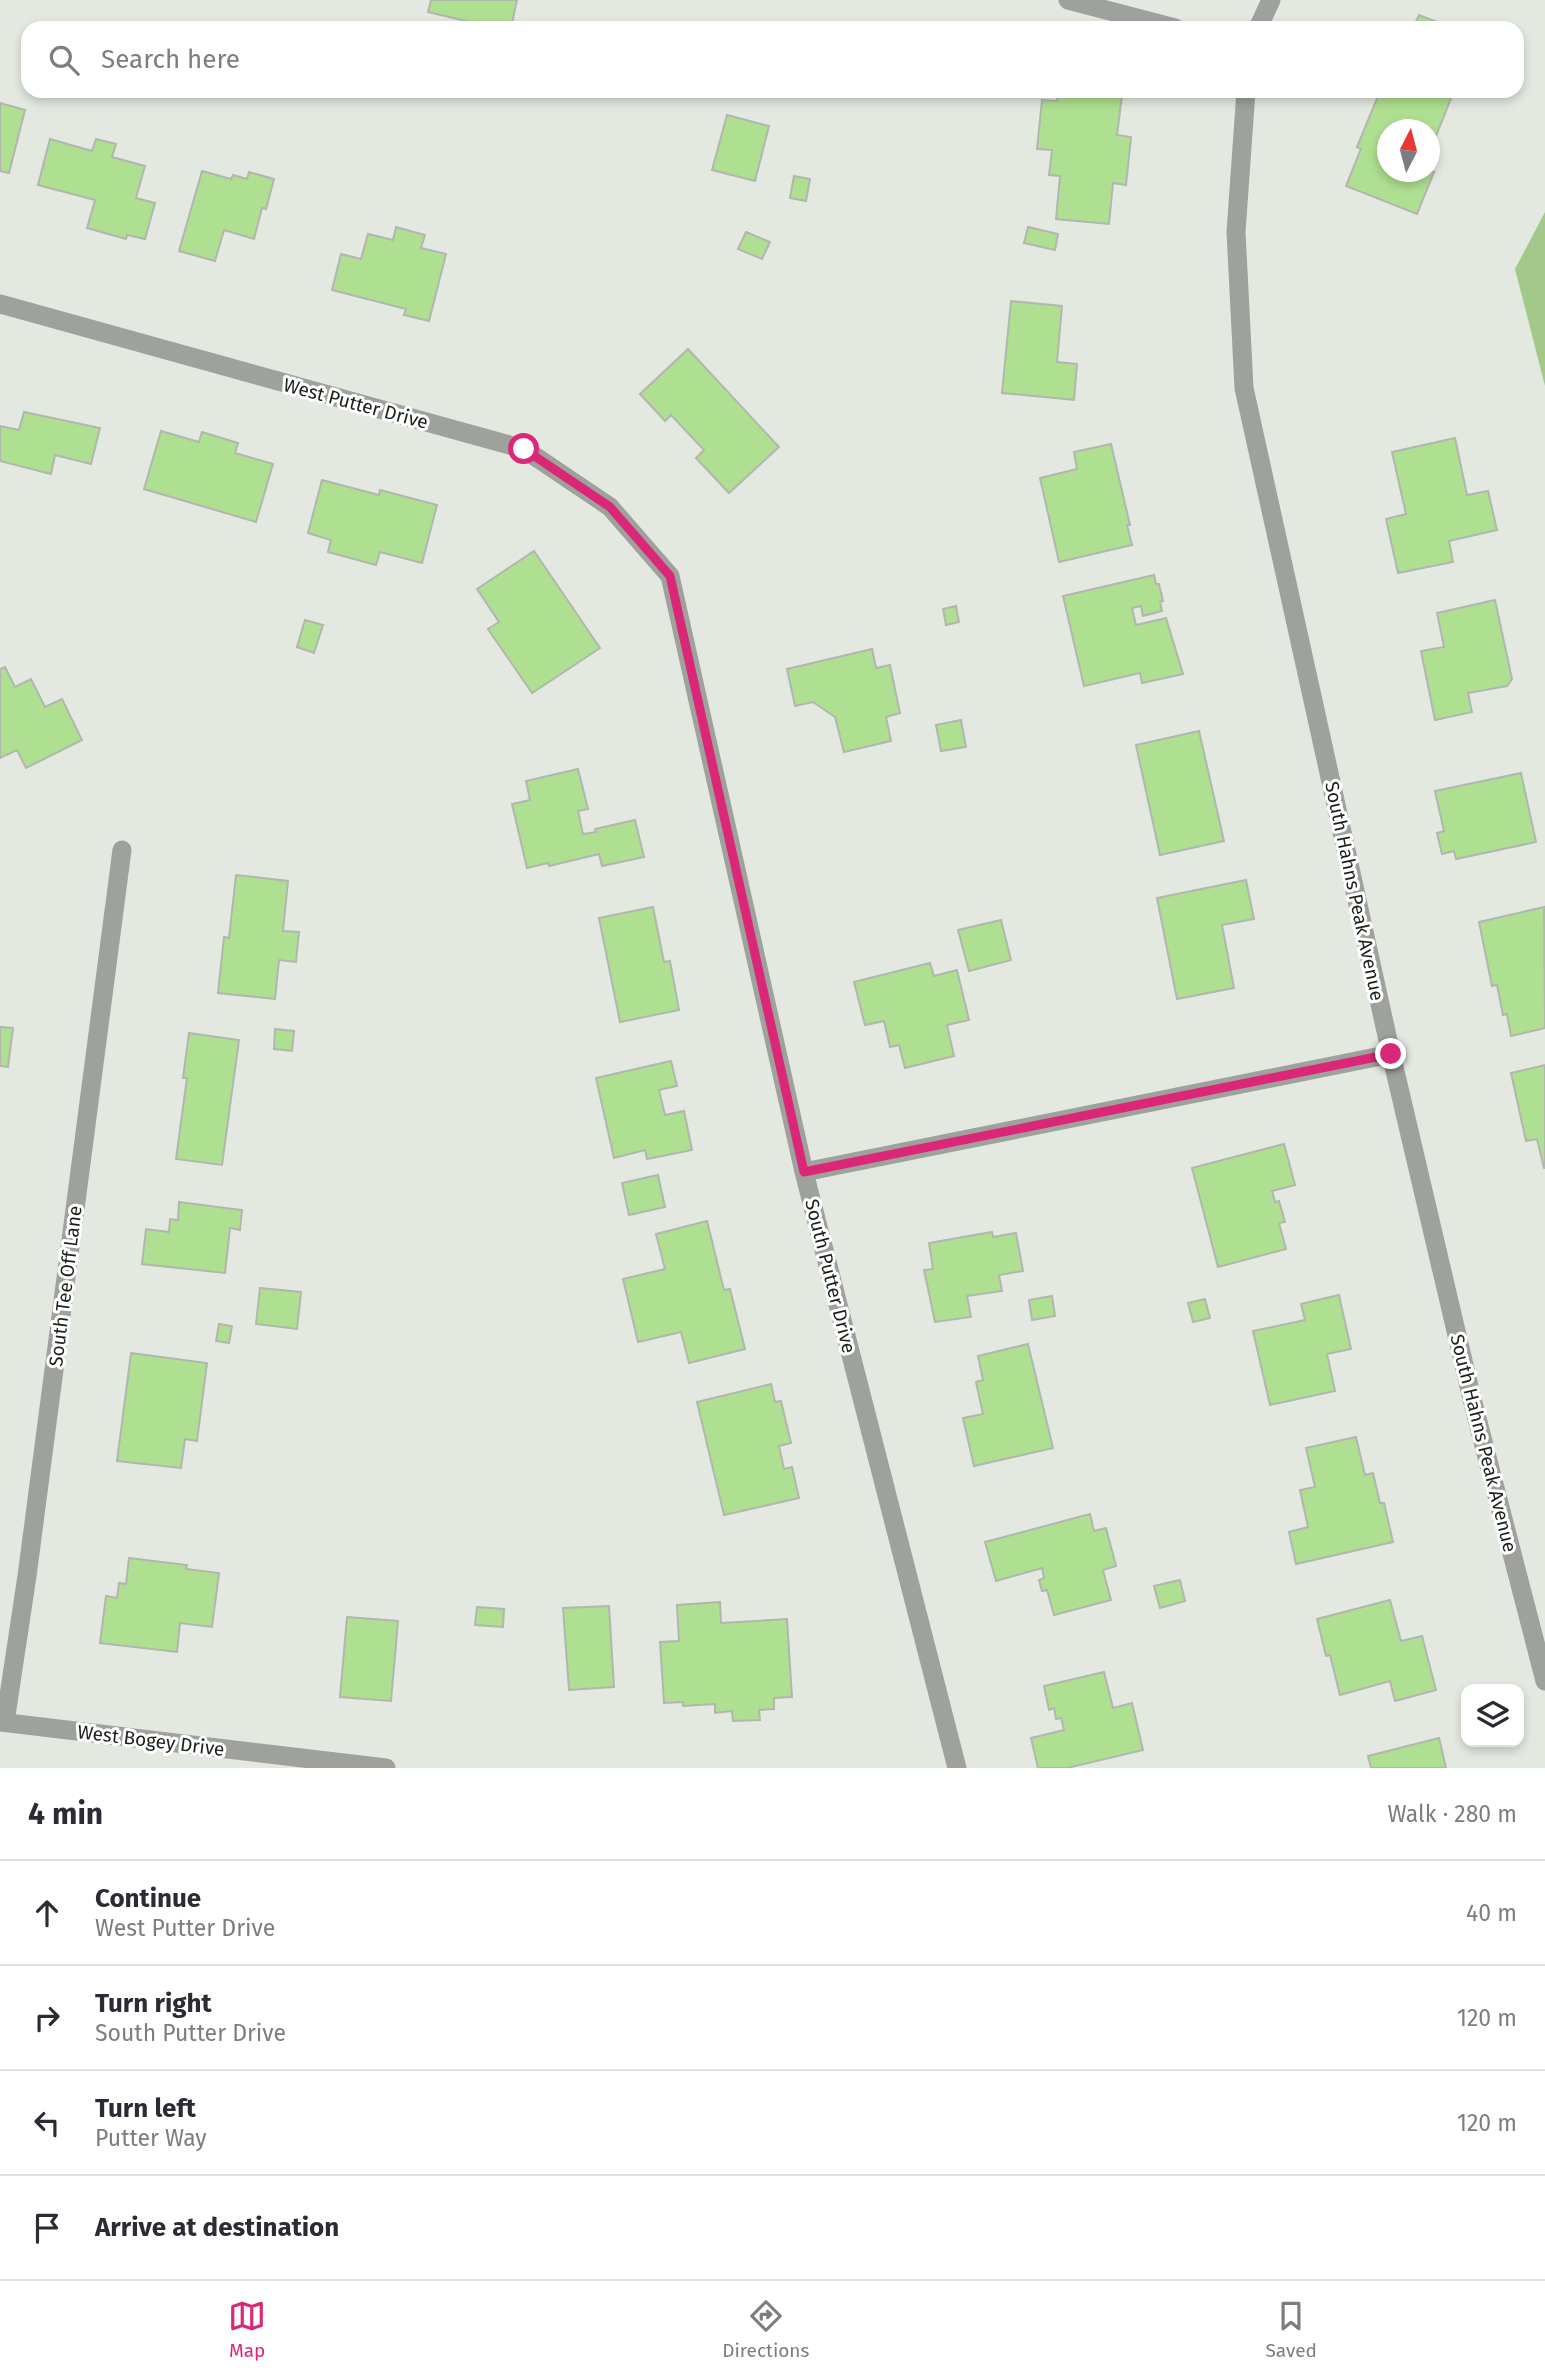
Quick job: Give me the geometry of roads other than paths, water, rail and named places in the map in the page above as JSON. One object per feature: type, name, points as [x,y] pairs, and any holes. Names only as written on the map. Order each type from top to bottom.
[{"type":"street","points":[[1068,0],[1148,21]]},
{"type":"street","points":[[1261,21],[1271,0]]},
{"type":"street","name":"South Hahns Peak Avenue","points":[[1246,98],[1236,232],[1244,388],[1391,1054],[1472,1399],[1545,1681]]},
{"type":"street","name":"West Putter Drive","points":[[0,304],[524,449],[610,507],[670,576]]},
{"type":"street","name":"South Putter Drive","points":[[670,576],[804,1172],[957,1768]]},
{"type":"street","name":"South Tee Off Lane","points":[[2,1722],[27,1576],[122,850]]},
{"type":"street","points":[[804,1172],[1391,1054]]},
{"type":"street","name":"West Bogey Drive","points":[[2,1722],[386,1768]]}]
